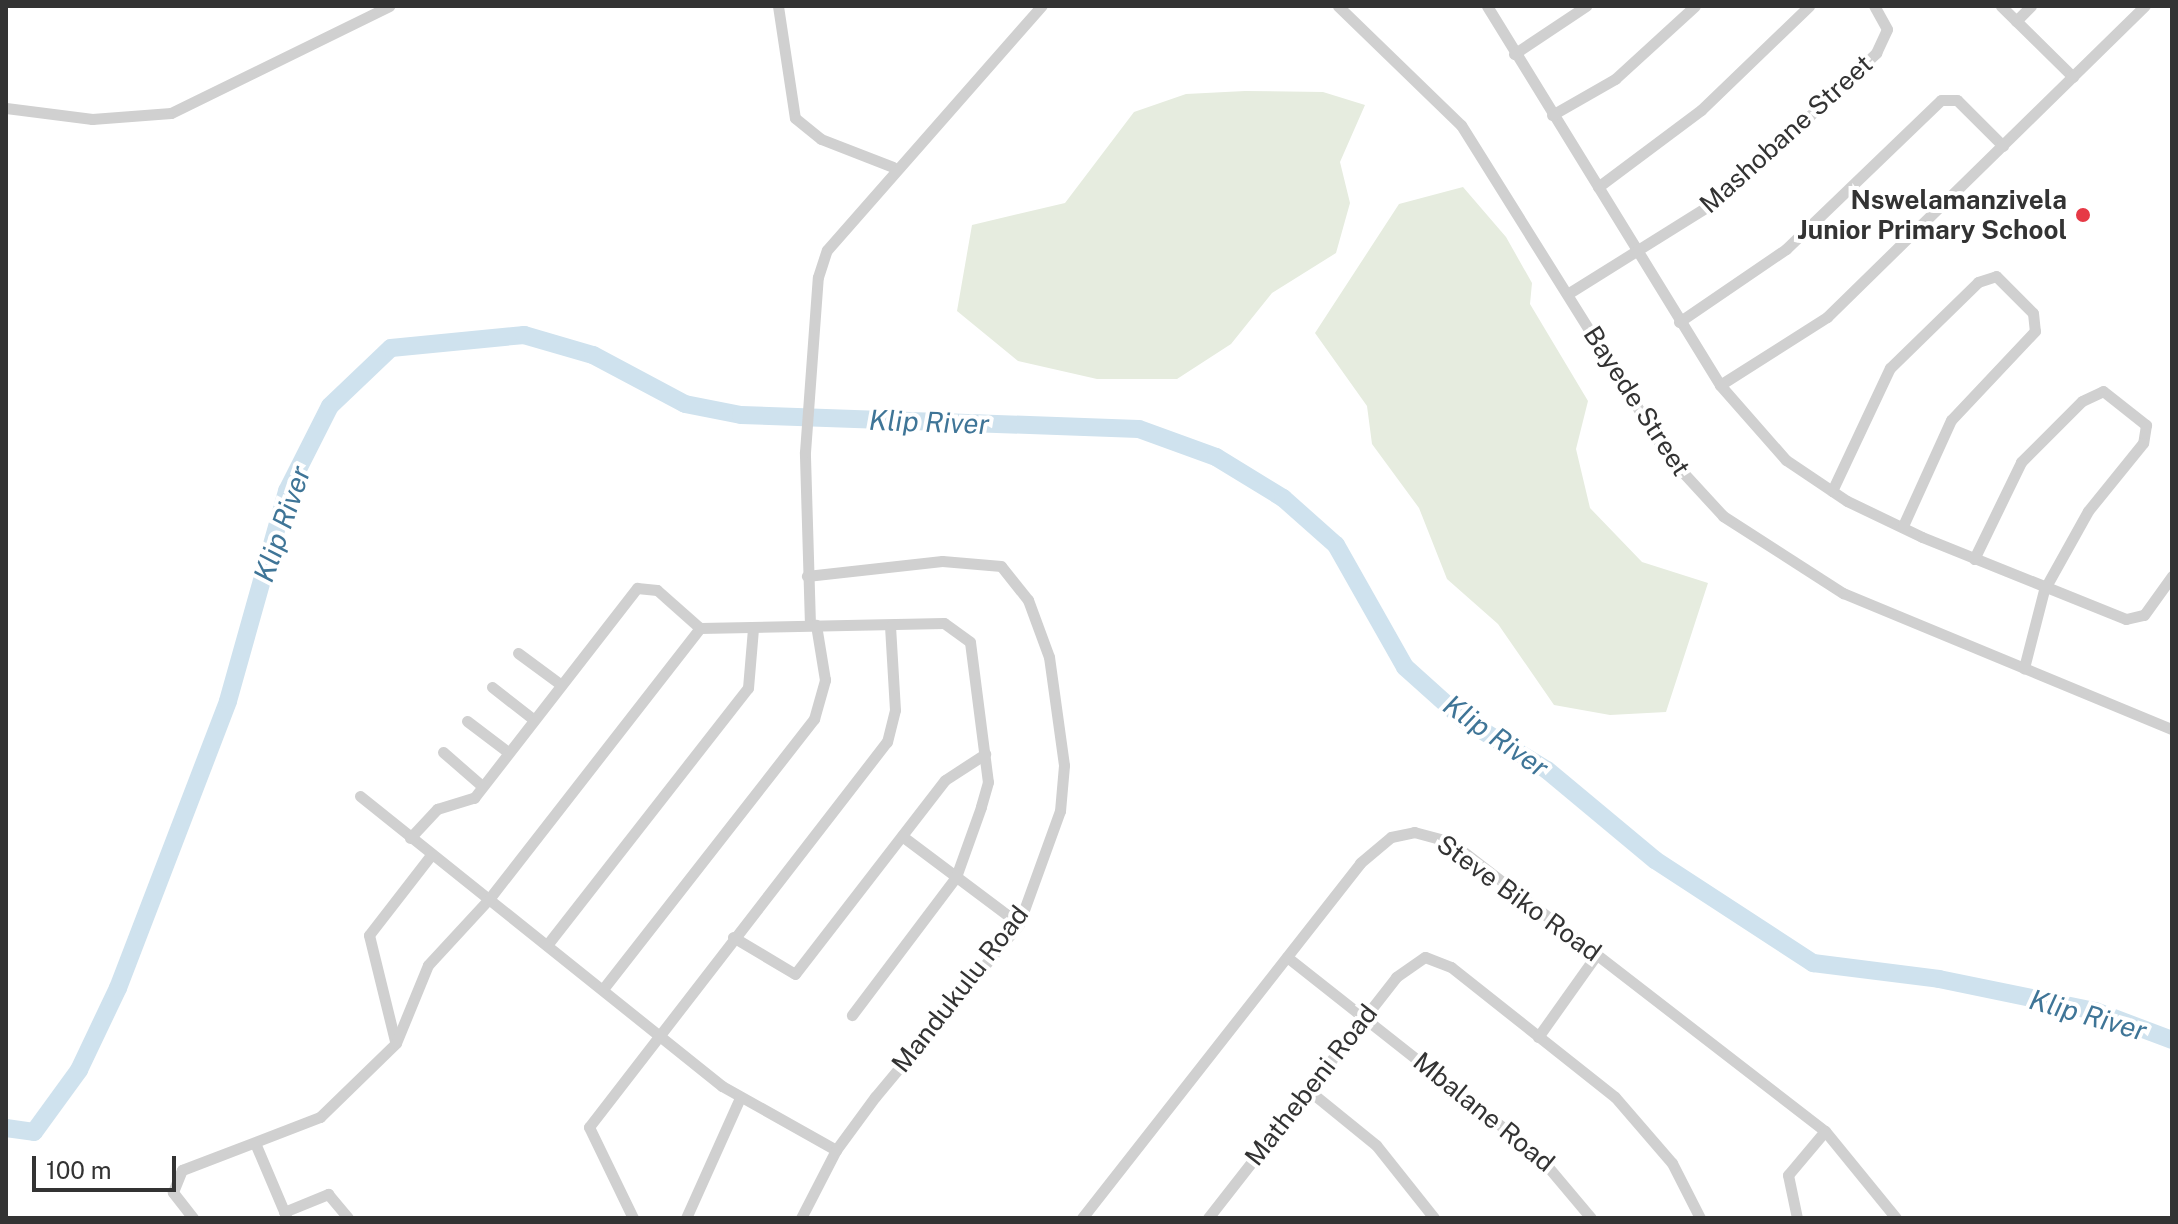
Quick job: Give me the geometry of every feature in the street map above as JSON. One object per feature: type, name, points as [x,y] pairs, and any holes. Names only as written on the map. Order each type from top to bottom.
[{"type":"street","points":[[6,108],[92,119],[171,113],[389,6]]},
{"type":"street","points":[[778,6],[795,118],[821,139],[893,167]]},
{"type":"street","points":[[603,989],[814,719],[825,680],[813,625],[807,576],[805,452],[813,350],[827,250],[893,167],[1041,6]]},
{"type":"street","name":"Bayede Street","points":[[1338,6],[1461,125],[1569,293],[1667,455],[1723,516],[1843,593],[2172,729]]},
{"type":"street","points":[[1487,6],[1679,322],[1720,385],[1763,440],[1832,491],[2044,590],[2132,620],[2171,581]]},
{"type":"street","points":[[1514,54],[1586,6]]},
{"type":"street","points":[[1552,115],[1615,79],[1695,6]]},
{"type":"street","points":[[1598,187],[1701,110],[1809,6]]},
{"type":"street","name":"Mashobane Street","points":[[1569,293],[1726,195],[1876,53],[1887,29],[1874,6]]},
{"type":"street","points":[[2001,6],[2073,77]]},
{"type":"street","points":[[2016,21],[2031,6]]},
{"type":"street","points":[[1720,385],[1820,323],[2145,6]]},
{"type":"street","points":[[1679,322],[1786,249],[1941,100],[1957,100],[2003,146]]},
{"type":"street","points":[[1832,491],[1890,368],[1978,282],[1996,276],[2033,313],[2035,331],[1951,420],[1903,526]]},
{"type":"street","points":[[1974,559],[2029,453],[2093,392],[2110,394],[2141,419],[2147,434],[2088,511],[2044,590],[2028,670]]},
{"type":"street","name":"Mandukulu Road","points":[[801,1218],[836,1150],[1019,924],[1056,823],[1064,765],[1057,684],[1028,600],[1012,575],[986,560],[807,576]]},
{"type":"street","points":[[410,838],[432,812],[466,803],[482,786],[560,684],[641,586],[657,590],[700,628],[944,623],[965,632],[988,782],[956,877],[852,1015]]},
{"type":"street","points":[[633,1218],[588,1130],[657,1033],[892,733],[890,626]]},
{"type":"street","points":[[193,1218],[173,1192],[182,1170],[320,1117],[396,1043],[421,977],[489,899],[700,628]]},
{"type":"street","points":[[547,945],[745,693],[754,673],[753,628]]},
{"type":"street","points":[[518,653],[560,684]]},
{"type":"street","points":[[492,687],[533,719]]},
{"type":"street","points":[[467,721],[508,752]]},
{"type":"street","points":[[443,752],[482,786]]},
{"type":"street","points":[[733,937],[795,974],[945,780],[985,754]]},
{"type":"street","points":[[360,796],[740,1098],[836,1150]]},
{"type":"street","name":"Steve Biko Road","points":[[1082,1218],[1367,855],[1414,832],[1451,842],[1825,1131],[1896,1218]]},
{"type":"street","points":[[902,836],[1019,924]]},
{"type":"street","points":[[396,1043],[369,935],[431,855]]},
{"type":"street","points":[[1597,954],[1538,1037],[1635,1116],[1681,1175],[1700,1218]]},
{"type":"street","name":"Mbalane Road","points":[[1287,957],[1366,1016],[1545,1161],[1591,1218]]},
{"type":"street","name":"Mathebeni Road","points":[[1208,1218],[1366,1016],[1419,958],[1451,967],[1538,1037]]},
{"type":"street","points":[[1307,1089],[1376,1145],[1434,1218]]},
{"type":"street","points":[[686,1218],[740,1098]]},
{"type":"street","points":[[1797,1218],[1788,1175],[1825,1131]]},
{"type":"street","points":[[255,1143],[286,1215],[328,1194],[348,1218]]},
{"type":"shaded area","points":[[1323,92],[1365,105],[1340,162],[1350,203],[1336,253],[1272,293],[1231,344],[1177,379],[1097,379],[1018,361],[957,311],[972,225],[1065,203],[1134,112],[1186,94]]},
{"type":"shaded area","points":[[1463,187],[1506,237],[1532,283],[1530,304],[1588,401],[1576,449],[1590,508],[1642,562],[1708,583],[1666,712],[1610,715],[1554,705],[1498,624],[1447,579],[1419,508],[1372,444],[1367,406],[1315,333],[1399,204]]},
{"type":"waterway","name":"Klip River","points":[[6,1128],[34,1132],[79,1070],[118,988],[228,701],[287,491],[330,406],[391,348],[524,335],[593,355],[685,404],[741,415],[1139,429],[1216,457],[1283,498],[1336,545],[1405,667],[1463,719],[1547,770],[1655,860],[1813,963],[1939,979],[2095,1011],[2172,1040]]},
{"type":"place","name":"Nswelamanzivela Junior Primary School","points":[[2083,215]]}]
